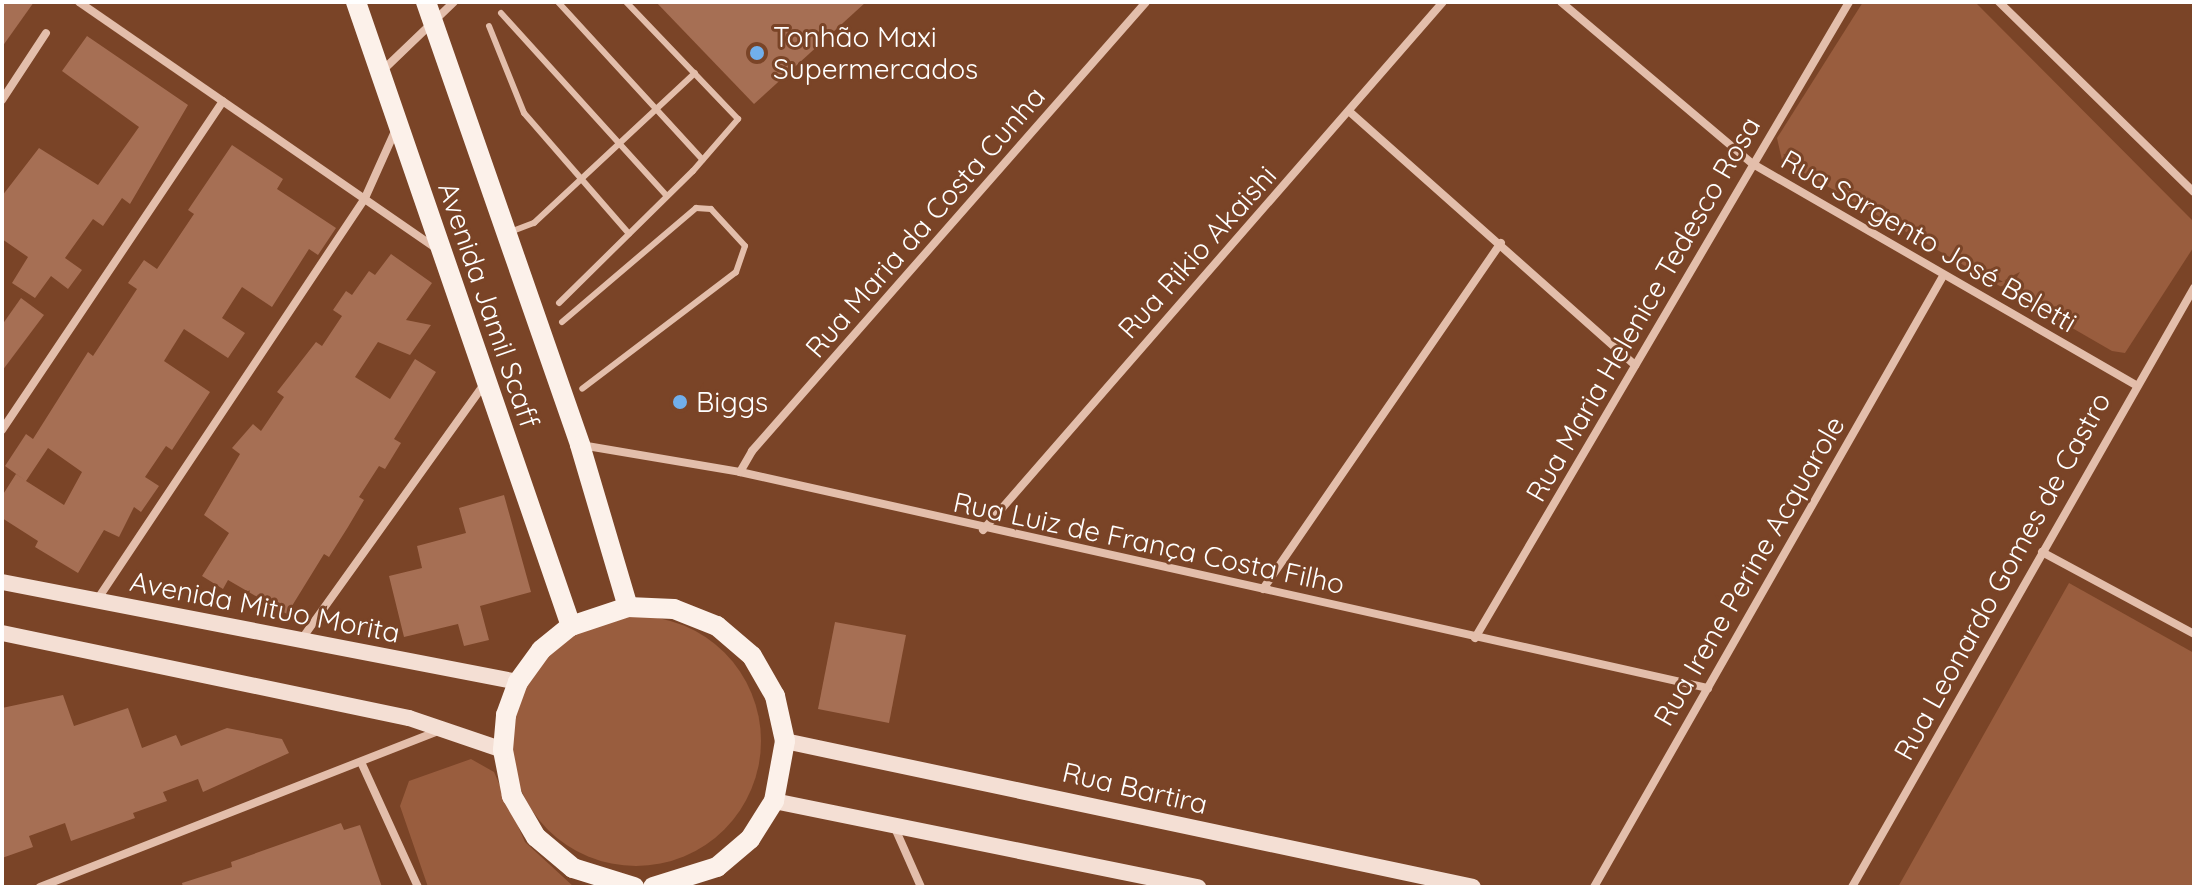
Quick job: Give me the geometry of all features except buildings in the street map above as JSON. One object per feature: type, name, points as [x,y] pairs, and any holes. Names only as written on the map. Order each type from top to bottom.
[{"type":"main road","name":"Avenida Jamil Scaff","points":[[356,2],[571,626]]},
{"type":"main road","name":"Avenida Jamil Scaff","points":[[430,12],[580,445],[628,607]]},
{"type":"main road","points":[[634,887],[573,868],[536,837],[512,796],[503,750],[506,715],[518,682],[541,650],[571,626],[628,607],[674,609],[729,636],[752,656],[775,696],[785,741],[774,801],[750,839],[720,877],[662,886]]},
{"type":"street","points":[[79,2],[441,252]]},
{"type":"street","points":[[379,73],[430,12],[454,2]]},
{"type":"street","name":"Rua Maria da Costa Cunha","points":[[740,472],[752,451],[1146,2]]},
{"type":"street","name":"Rua Rikio Akaishi","points":[[983,530],[1351,113],[1443,2]]},
{"type":"street","name":"Rua Maria Helenice Tedesco Rosa","points":[[1475,638],[1849,2]]},
{"type":"street","points":[[1999,2],[2194,192]]},
{"type":"street","name":"Rua Sargento José Beletti","points":[[1563,3],[1753,164],[1942,278],[2136,385]]},
{"type":"street","points":[[2,100],[46,33]]},
{"type":"street","points":[[2,430],[223,101]]},
{"type":"street","points":[[1351,113],[1635,365]]},
{"type":"street","points":[[97,601],[365,198],[397,126]]},
{"type":"street","points":[[1263,589],[1501,243]]},
{"type":"street","name":"Rua Irene Perine Acquarole","points":[[1594,887],[1942,278]]},
{"type":"street","name":"Rua Leonardo Gomes de Castro","points":[[1852,887],[2194,288]]},
{"type":"street","points":[[300,640],[486,383]]},
{"type":"street","name":"Rua Luiz de França Costa Filho","points":[[580,445],[740,472],[983,530],[1708,688]]},
{"type":"street","points":[[2042,552],[2194,634]]},
{"type":"street","name":"Avenida Mituo Morita","points":[[2,582],[518,682]]},
{"type":"street","points":[[3,634],[443,729],[503,750]]},
{"type":"street","points":[[40,887],[443,729]]},
{"type":"street","name":"Rua Bartira","points":[[785,741],[1473,887]]},
{"type":"street","points":[[361,762],[418,887]]},
{"type":"street","points":[[774,801],[1198,887]]},
{"type":"street","points":[[894,826],[921,887]]},
{"type":"lane","points":[[558,2],[703,160]]},
{"type":"lane","points":[[559,303],[703,160],[738,119],[626,2]]},
{"type":"lane","points":[[501,13],[667,196]]},
{"type":"lane","points":[[489,26],[524,113],[629,234]]},
{"type":"lane","points":[[507,234],[534,223],[616,143],[695,73]]},
{"type":"lane","points":[[562,322],[696,208],[711,209],[745,246],[736,272],[582,389]]},
{"type":"shaded area","points":[[1863,2],[1975,2],[2192,220],[2193,248],[2125,353],[2112,351],[1782,160],[1777,138]]},
{"type":"shaded area","points":[[2069,583],[2194,653],[2194,887],[1898,887]]},
{"type":"shaded area","points":[[624,616],[648,616],[684,625],[706,637],[733,662],[752,693],[759,717],[759,765],[752,789],[740,811],[715,838],[672,861],[648,866],[624,866],[588,857],[566,845],[539,820],[516,777],[511,753],[511,729],[520,693],[532,671],[557,644],[600,621]]},
{"type":"shaded area","points":[[471,759],[494,772],[525,842],[574,887],[428,887],[400,806],[409,781]]},
{"type":"place","name":"Tonhão Maxi Supermercados","points":[[757,53]]},
{"type":"place","name":"Biggs","points":[[680,402]]}]
